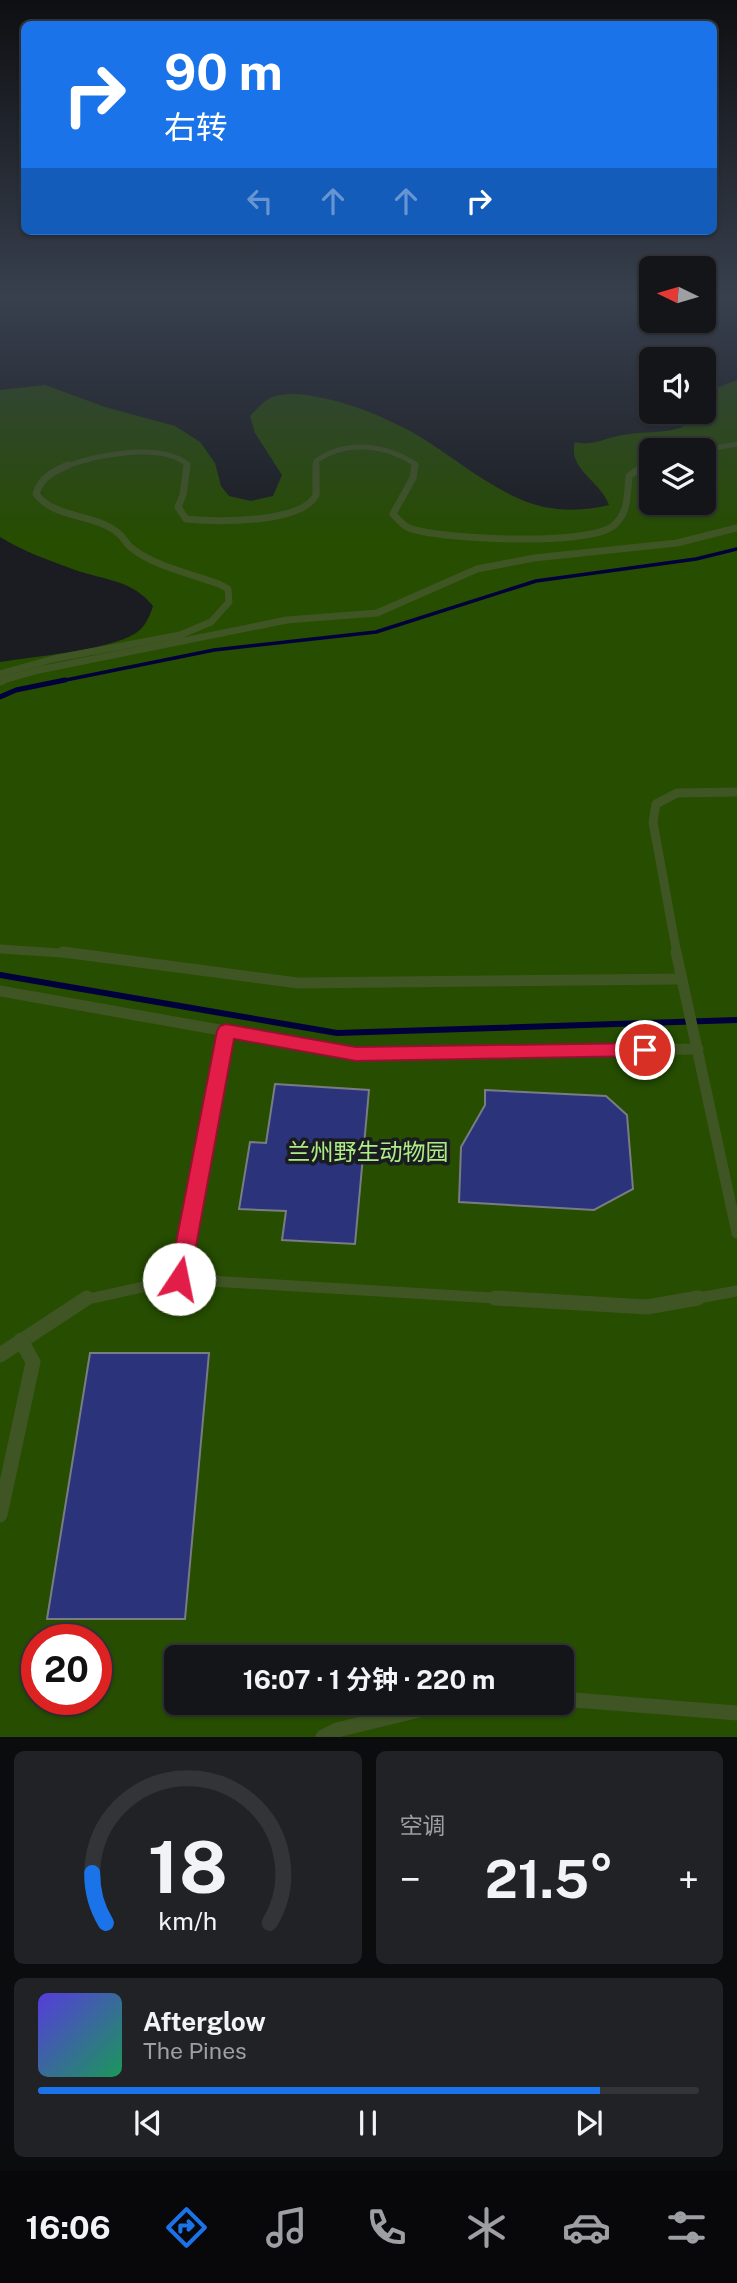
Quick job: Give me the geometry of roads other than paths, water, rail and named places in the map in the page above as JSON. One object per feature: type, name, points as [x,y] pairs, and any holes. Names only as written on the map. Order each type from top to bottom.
[{"type":"lane","points":[[716,448],[737,444]]},
{"type":"lane","points":[[0,674],[53,659],[180,635],[211,622],[229,602],[228,589],[219,584],[141,555],[129,547],[119,533],[97,522],[45,506],[36,494],[37,488],[50,473],[66,465],[147,451],[175,454],[187,464],[183,495],[178,507],[186,519],[213,521],[289,513],[304,508],[314,498],[317,490],[316,461],[324,453],[376,448],[395,452],[415,464],[416,472],[409,486],[396,500],[393,514],[408,528],[444,536],[508,537],[577,536],[604,531],[625,513],[629,476],[639,469]]},
{"type":"lane","points":[[0,681],[39,670],[287,620],[377,613],[477,569],[534,558],[677,543],[737,528]]},
{"type":"lane","points":[[737,792],[677,793],[656,804],[653,822],[681,979],[737,1233]]},
{"type":"lane","points":[[0,949],[52,951],[299,983],[681,979]]},
{"type":"lane","points":[[0,991],[356,1054],[698,1049]]},
{"type":"lane","points":[[179,1279],[226,1031]]},
{"type":"lane","points":[[0,1355],[88,1297],[179,1279],[647,1307],[737,1291]]},
{"type":"lane","points":[[0,1516],[33,1362],[21,1340]]},
{"type":"lane","points":[[574,1700],[737,1713]]},
{"type":"lane","points":[[323,1737],[337,1730],[399,1715]]},
{"type":"waterway","points":[[56,682],[214,650],[376,632],[536,581],[696,559],[737,549]]},
{"type":"waterway","points":[[0,697],[16,690],[65,680]]},
{"type":"waterway","points":[[0,975],[337,1033],[737,1020]]},
{"type":"park label","name":"兰州野生动物园","points":[[368,1151]]}]
